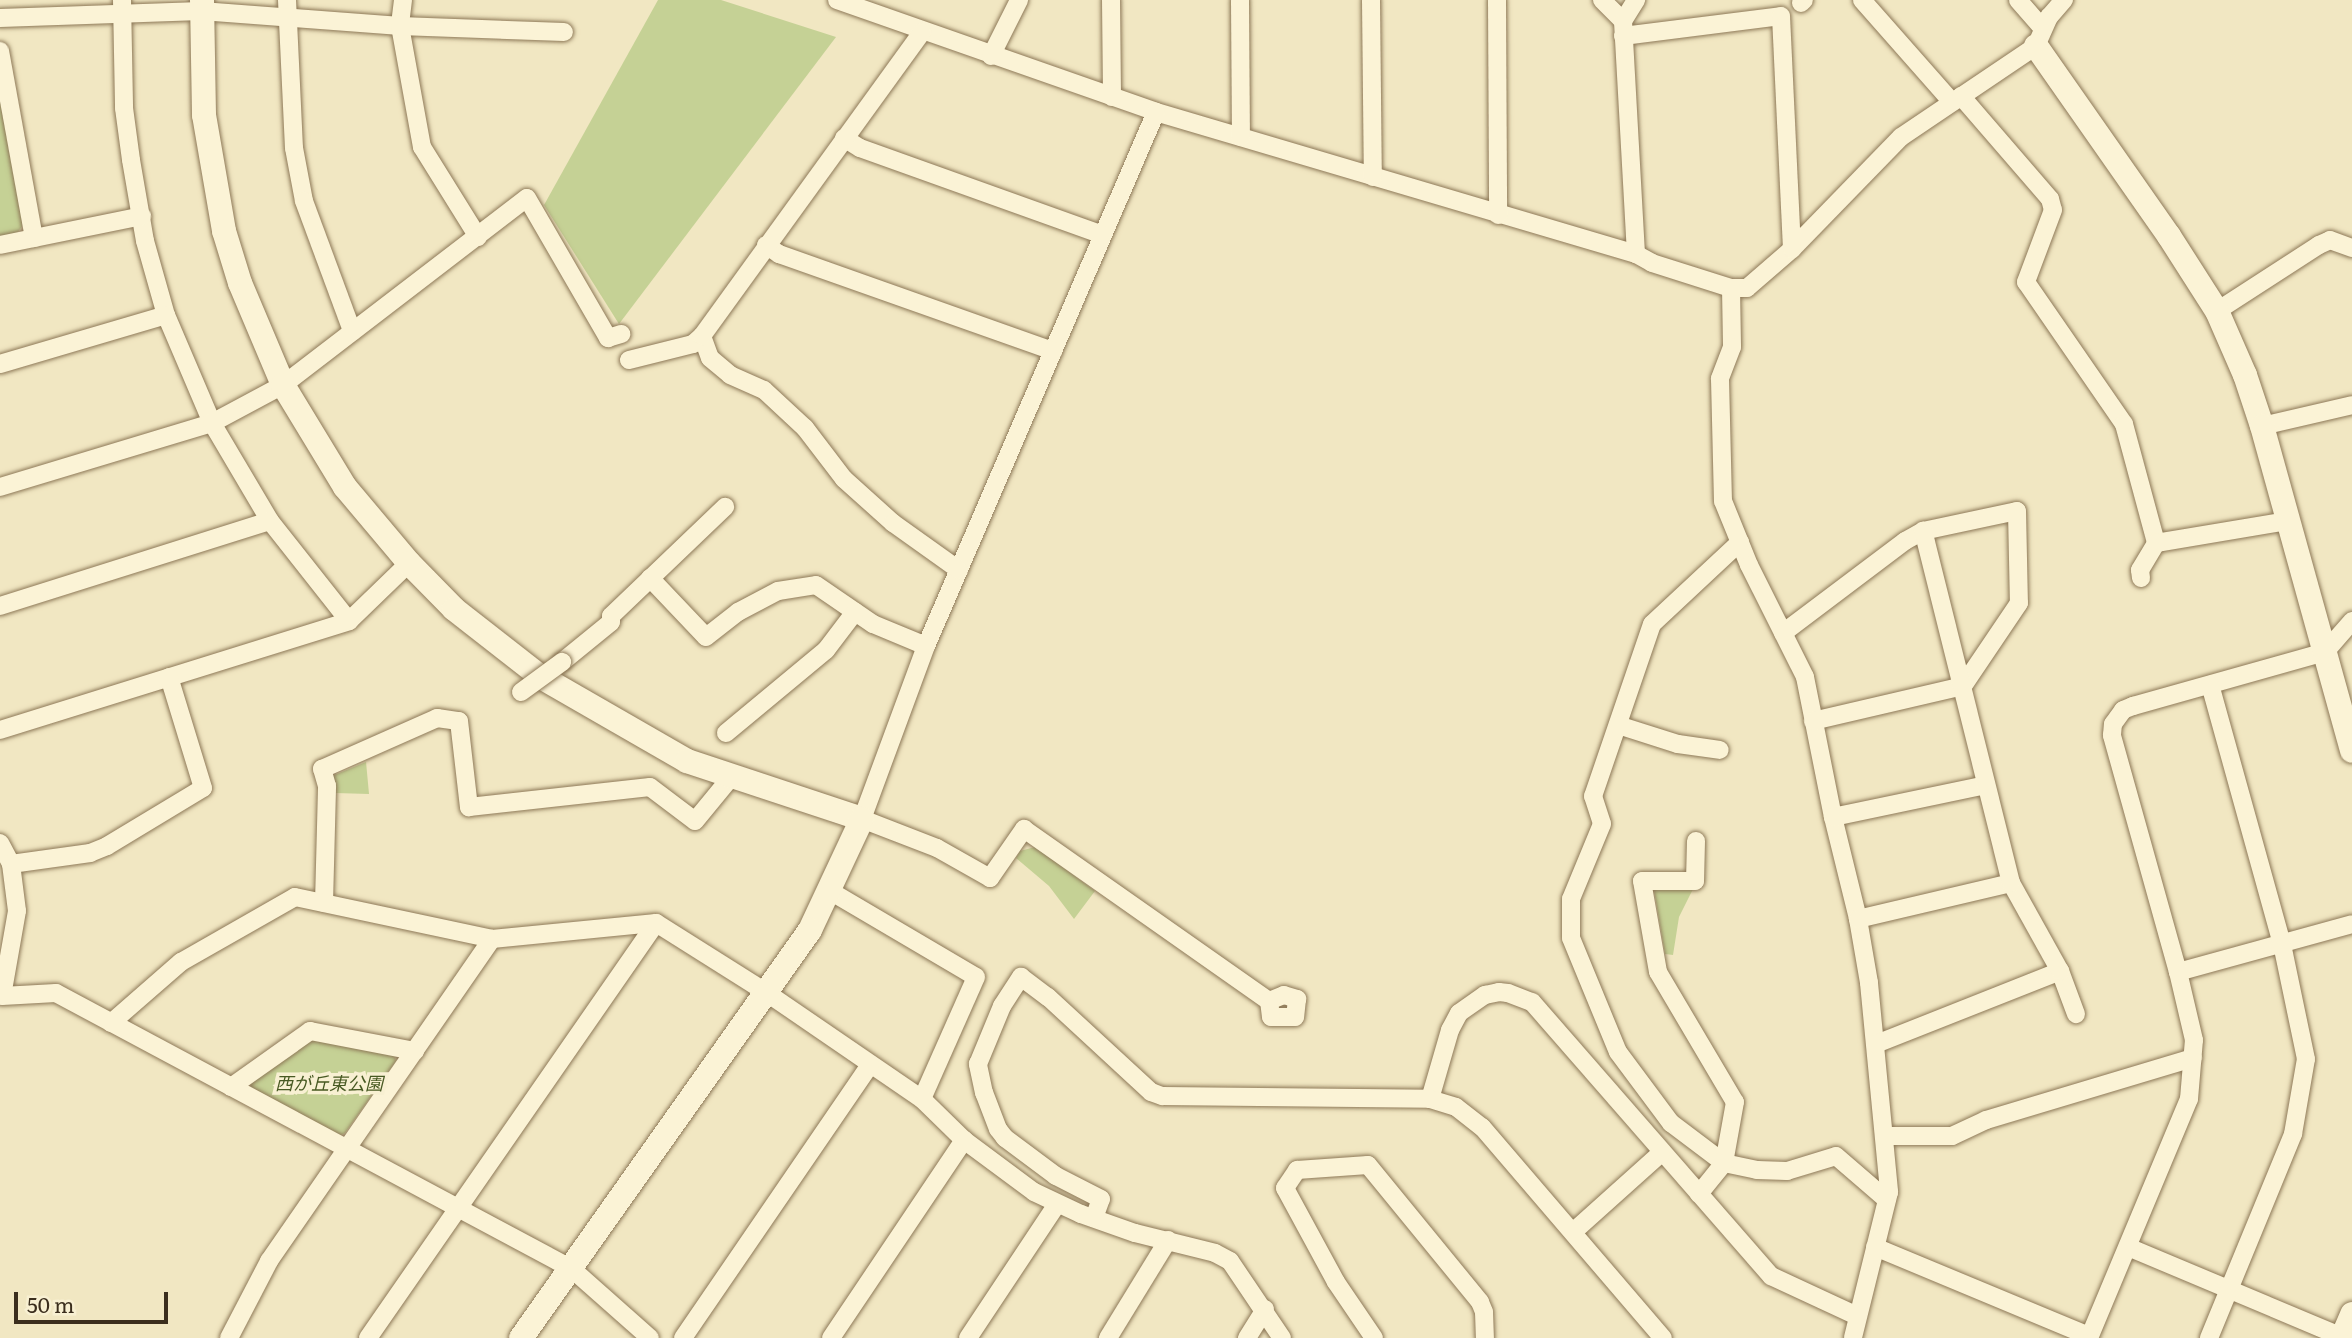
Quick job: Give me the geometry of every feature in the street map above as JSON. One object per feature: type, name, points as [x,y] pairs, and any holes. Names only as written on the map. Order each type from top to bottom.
[{"type":"street","points":[[403,0],[400,26],[422,147],[478,237]]},
{"type":"street","points":[[837,0],[881,8],[922,32],[1156,112],[1636,254],[1652,263],[1731,288],[1747,288],[1792,248],[1901,137],[2040,37],[2064,0]]},
{"type":"street","points":[[990,55],[1019,0]]},
{"type":"street","points":[[1111,0],[1112,97]]},
{"type":"street","points":[[1240,0],[1241,137]]},
{"type":"street","points":[[1371,0],[1373,177]]},
{"type":"street","points":[[1497,0],[1498,215]]},
{"type":"street","points":[[1602,0],[1623,29]]},
{"type":"street","points":[[1636,0],[1623,29],[1636,254]]},
{"type":"street","points":[[1862,0],[2050,199],[2053,210],[2026,282],[2124,424],[2156,543],[2140,570],[2141,578]]},
{"type":"street","points":[[2018,0],[2217,311],[2245,375],[2262,426],[2352,751]]},
{"type":"street","points":[[202,6],[204,115],[224,231],[240,283],[283,385],[345,487],[409,563],[463,617],[541,677],[687,761],[862,819],[937,848],[990,878],[1024,829],[1269,1002]]},
{"type":"street","points":[[0,18],[121,8],[286,8],[400,26],[564,32]]},
{"type":"street","points":[[121,8],[124,108],[142,216],[166,315],[212,423],[270,521],[349,621]]},
{"type":"street","points":[[286,8],[294,148],[304,201],[352,331]]},
{"type":"street","points":[[1623,29],[1781,16],[1792,248]]},
{"type":"street","points":[[629,360],[693,344],[702,336],[922,32]]},
{"type":"street","points":[[0,51],[34,238]]},
{"type":"street","points":[[522,1338],[810,930],[862,819],[926,646],[1156,112]]},
{"type":"street","points":[[844,138],[860,148],[1103,235]]},
{"type":"street","points":[[0,488],[212,423],[283,385],[527,198],[608,338],[621,334]]},
{"type":"street","points":[[0,245],[142,216]]},
{"type":"street","points":[[2217,311],[2319,245],[2330,240],[2352,248]]},
{"type":"street","points":[[766,245],[779,254],[1054,351]]},
{"type":"street","points":[[1731,288],[1732,347],[1720,380],[1723,501],[1805,677],[1833,817],[1858,919],[1876,1044],[1888,1200],[1853,1338]]},
{"type":"street","points":[[0,365],[166,315]]},
{"type":"street","points":[[702,336],[710,358],[730,375],[764,390],[805,428],[844,479],[863,497],[892,523],[959,570]]},
{"type":"street","points":[[2262,426],[2352,405]]},
{"type":"street","points":[[521,692],[611,622],[611,616],[725,507]]},
{"type":"street","points":[[1783,633],[1905,541],[1923,531],[2017,510],[2019,603],[1962,686],[1813,721]]},
{"type":"street","points":[[0,606],[270,521]]},
{"type":"street","points":[[2156,543],[2288,521]]},
{"type":"street","points":[[1923,531],[2011,883],[2060,971],[2076,1014]]},
{"type":"street","points":[[1740,542],[1653,624],[1593,796],[1602,824],[1571,899],[1571,939],[1618,1052],[1671,1123],[1724,1163],[1757,1171],[1787,1171],[1836,1156],[1888,1200]]},
{"type":"street","points":[[0,730],[349,621],[409,563]]},
{"type":"street","points":[[650,578],[706,637],[738,612],[778,591],[816,584],[855,612],[900,637],[926,646]]},
{"type":"street","points":[[726,733],[826,650],[855,612]]},
{"type":"street","points":[[1875,1247],[2089,1337],[2189,1099],[2194,1040],[2178,972],[2112,734],[2113,724],[2123,710],[2133,706],[2325,652],[2352,621]]},
{"type":"street","points":[[10,864],[90,853],[107,846],[203,788],[169,677]]},
{"type":"street","points":[[2209,1338],[2293,1135],[2306,1059],[2282,944],[2210,685]]},
{"type":"street","points":[[324,903],[327,786],[322,769],[437,718],[459,721],[469,807],[652,781],[695,821],[733,776]]},
{"type":"street","points":[[1618,725],[1678,744],[1720,750]]},
{"type":"street","points":[[1833,817],[1986,785]]},
{"type":"street","points":[[1696,841],[1695,881],[1642,881],[1658,972],[1735,1102],[1724,1163],[1699,1194]]},
{"type":"street","points":[[0,844],[10,864],[17,911],[2,996],[56,993],[572,1269],[650,1338]]},
{"type":"street","points":[[1858,919],[2011,883]]},
{"type":"street","points":[[830,891],[976,977],[922,1099]]},
{"type":"street","points":[[111,1023],[181,962],[295,897],[492,939],[656,923],[768,993],[922,1099],[964,1140],[1034,1192],[1094,1218],[1214,1252],[1230,1261],[1265,1309],[1282,1338]]},
{"type":"street","points":[[368,1338],[656,923]]},
{"type":"street","points":[[2178,972],[2352,924]]},
{"type":"street","points":[[229,1338],[270,1261],[492,939]]},
{"type":"street","points":[[1876,1044],[2060,971]]},
{"type":"street","points":[[1094,1218],[1101,1199],[1056,1177],[1005,1139],[998,1129],[984,1093],[978,1064],[1002,1006],[1021,977],[1048,997],[1151,1092],[1162,1096],[1430,1099],[1447,1103],[1474,1119],[1662,1338]]},
{"type":"street","points":[[1430,1099],[1450,1030],[1459,1013],[1485,995],[1508,993],[1532,1002],[1771,1276],[1857,1316]]},
{"type":"street","points":[[230,1087],[310,1031],[415,1051]]},
{"type":"street","points":[[1885,1136],[1952,1136],[1986,1120],[2193,1058]]},
{"type":"street","points":[[683,1338],[870,1065]]},
{"type":"street","points":[[831,1338],[964,1140]]},
{"type":"street","points":[[1573,1232],[1661,1153]]},
{"type":"street","points":[[1374,1338],[1336,1282],[1285,1188],[1297,1170],[1368,1165],[1480,1302],[1484,1312],[1485,1338]]},
{"type":"street","points":[[968,1338],[1057,1204]]},
{"type":"street","points":[[1108,1338],[1168,1240]]},
{"type":"street","points":[[2128,1247],[2342,1338],[2352,1314]]},
{"type":"street","points":[[1247,1338],[1265,1309]]},
{"type":"green space","points":[[658,0],[721,0],[836,37],[619,324],[544,205]]},
{"type":"green space","points":[[0,98],[24,224],[17,233],[0,237]]},
{"type":"green space","points":[[366,762],[369,794],[335,793],[332,776]]},
{"type":"green space","points":[[1035,847],[1095,891],[1074,919],[1049,886],[1016,858],[1020,851]]},
{"type":"green space","points":[[1693,889],[1679,917],[1673,955],[1665,954],[1654,890]]},
{"type":"green space","name":"西が丘東公園","points":[[311,1038],[394,1055],[396,1061],[345,1133],[339,1136],[251,1087],[251,1081]]}]
